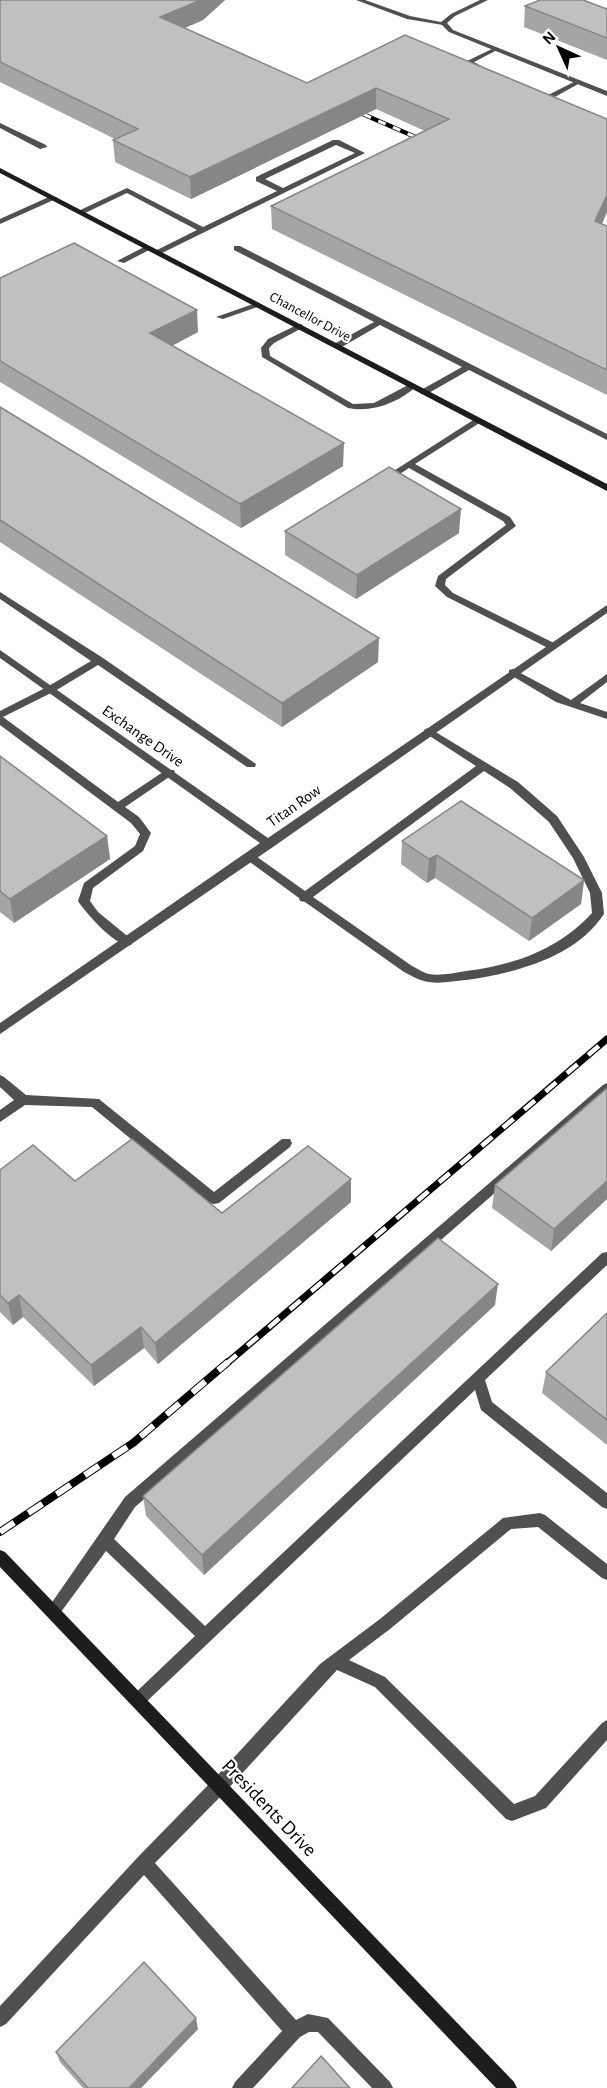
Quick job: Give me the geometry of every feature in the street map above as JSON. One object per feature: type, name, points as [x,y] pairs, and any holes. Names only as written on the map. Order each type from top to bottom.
[{"type":"street","points":[[359,0],[409,18],[443,23],[451,31],[607,94]]},
{"type":"street","points":[[443,23],[453,15],[485,0]]},
{"type":"street","points":[[468,62],[496,49]]},
{"type":"street","points":[[458,60],[488,70]]},
{"type":"street","points":[[550,96],[578,82]]},
{"type":"street","points":[[540,92],[560,100]]},
{"type":"street","points":[[0,125],[43,147]]},
{"type":"street","points":[[0,136],[11,131]]},
{"type":"street","points":[[121,261],[203,230],[361,153],[336,141],[259,179],[283,191]]},
{"type":"street","name":"Chancellor Drive","points":[[0,170],[607,488]]},
{"type":"street","points":[[80,212],[127,190],[203,230]]},
{"type":"street","points":[[0,222],[54,198]]},
{"type":"street","points":[[237,248],[607,437]]},
{"type":"street","points":[[220,317],[259,305]]},
{"type":"street","points":[[337,346],[380,322]]},
{"type":"street","points":[[299,326],[271,341],[265,348],[266,357],[351,406],[365,409],[378,406],[413,386]]},
{"type":"street","points":[[424,392],[468,367]]},
{"type":"street","points":[[371,488],[478,420]]},
{"type":"street","points":[[410,465],[507,519],[511,526],[441,578],[440,586],[450,595],[552,646]]},
{"type":"street","points":[[0,595],[251,764]]},
{"type":"street","name":"Titan Row","points":[[0,1029],[607,608]]},
{"type":"street","name":"Exchange Drive","points":[[0,653],[269,844]]},
{"type":"street","points":[[0,715],[51,689],[99,660]]},
{"type":"street","points":[[513,672],[549,694],[607,716]]},
{"type":"street","points":[[572,704],[607,677]]},
{"type":"street","points":[[0,720],[135,820],[146,833],[139,848],[88,886],[84,901],[94,915],[127,942]]},
{"type":"street","points":[[249,858],[408,969],[427,978],[462,975],[512,966],[546,955],[584,930],[598,914],[596,893],[578,857],[553,819],[514,784],[429,731]]},
{"type":"street","points":[[304,898],[484,765]]},
{"type":"street","points":[[117,807],[170,773]]},
{"type":"street","points":[[0,1080],[23,1100]]},
{"type":"street","points":[[53,1611],[130,1502],[607,1088]]},
{"type":"street","points":[[0,1117],[23,1100],[95,1102],[214,1199],[286,1143]]},
{"type":"street","points":[[138,1700],[607,1257]]},
{"type":"street","points":[[478,1378],[486,1406],[607,1502]]},
{"type":"street","points":[[0,2018],[219,1786],[325,1669],[385,1624],[508,1523],[540,1520],[607,1573]]},
{"type":"street","points":[[105,1540],[205,1636]]},
{"type":"street","name":"Presidents Drive","points":[[0,1557],[508,2088]]},
{"type":"street","points":[[335,1661],[380,1682],[512,1813],[540,1802],[607,1728]]},
{"type":"street","points":[[144,1863],[294,2031]]},
{"type":"street","points":[[241,2088],[294,2031],[308,2023],[322,2024],[384,2088]]},
{"type":"building","points":[[0,0],[201,0],[160,17],[307,83],[405,35],[607,119],[607,195],[595,221],[607,226],[607,370],[271,206],[449,119],[376,88],[190,177],[113,140],[138,129],[0,62]]},
{"type":"building","points":[[540,0],[583,0],[607,9],[607,38],[525,6]]},
{"type":"building","points":[[74,243],[197,310],[150,333],[344,443],[240,504],[0,361],[0,278]]},
{"type":"building","points":[[0,407],[379,638],[282,703],[0,520]]},
{"type":"building","points":[[389,467],[461,509],[357,575],[285,531]]},
{"type":"building","points":[[0,756],[107,836],[10,899],[0,891]]},
{"type":"building","points":[[461,801],[584,880],[532,918],[437,855],[429,859],[402,841]]},
{"type":"building","points":[[607,1088],[607,1181],[554,1229],[495,1185]]},
{"type":"building","points":[[132,1139],[222,1213],[308,1146],[351,1179],[155,1343],[141,1327],[91,1365],[19,1295],[8,1303],[0,1295],[0,1170],[33,1145],[75,1181]]},
{"type":"building","points":[[438,1238],[498,1284],[202,1555],[143,1496]]},
{"type":"building","points":[[607,1313],[607,1420],[546,1372]]},
{"type":"building","points":[[144,1962],[196,2018],[129,2088],[88,2088],[56,2052]]},
{"type":"building","points":[[321,2056],[350,2088],[292,2088]]},
{"type":"railway","points":[[349,108],[429,143]]},
{"type":"railway","points":[[226,1364],[607,1039]]},
{"type":"railway","points":[[0,1532],[133,1443],[228,1362]]}]
